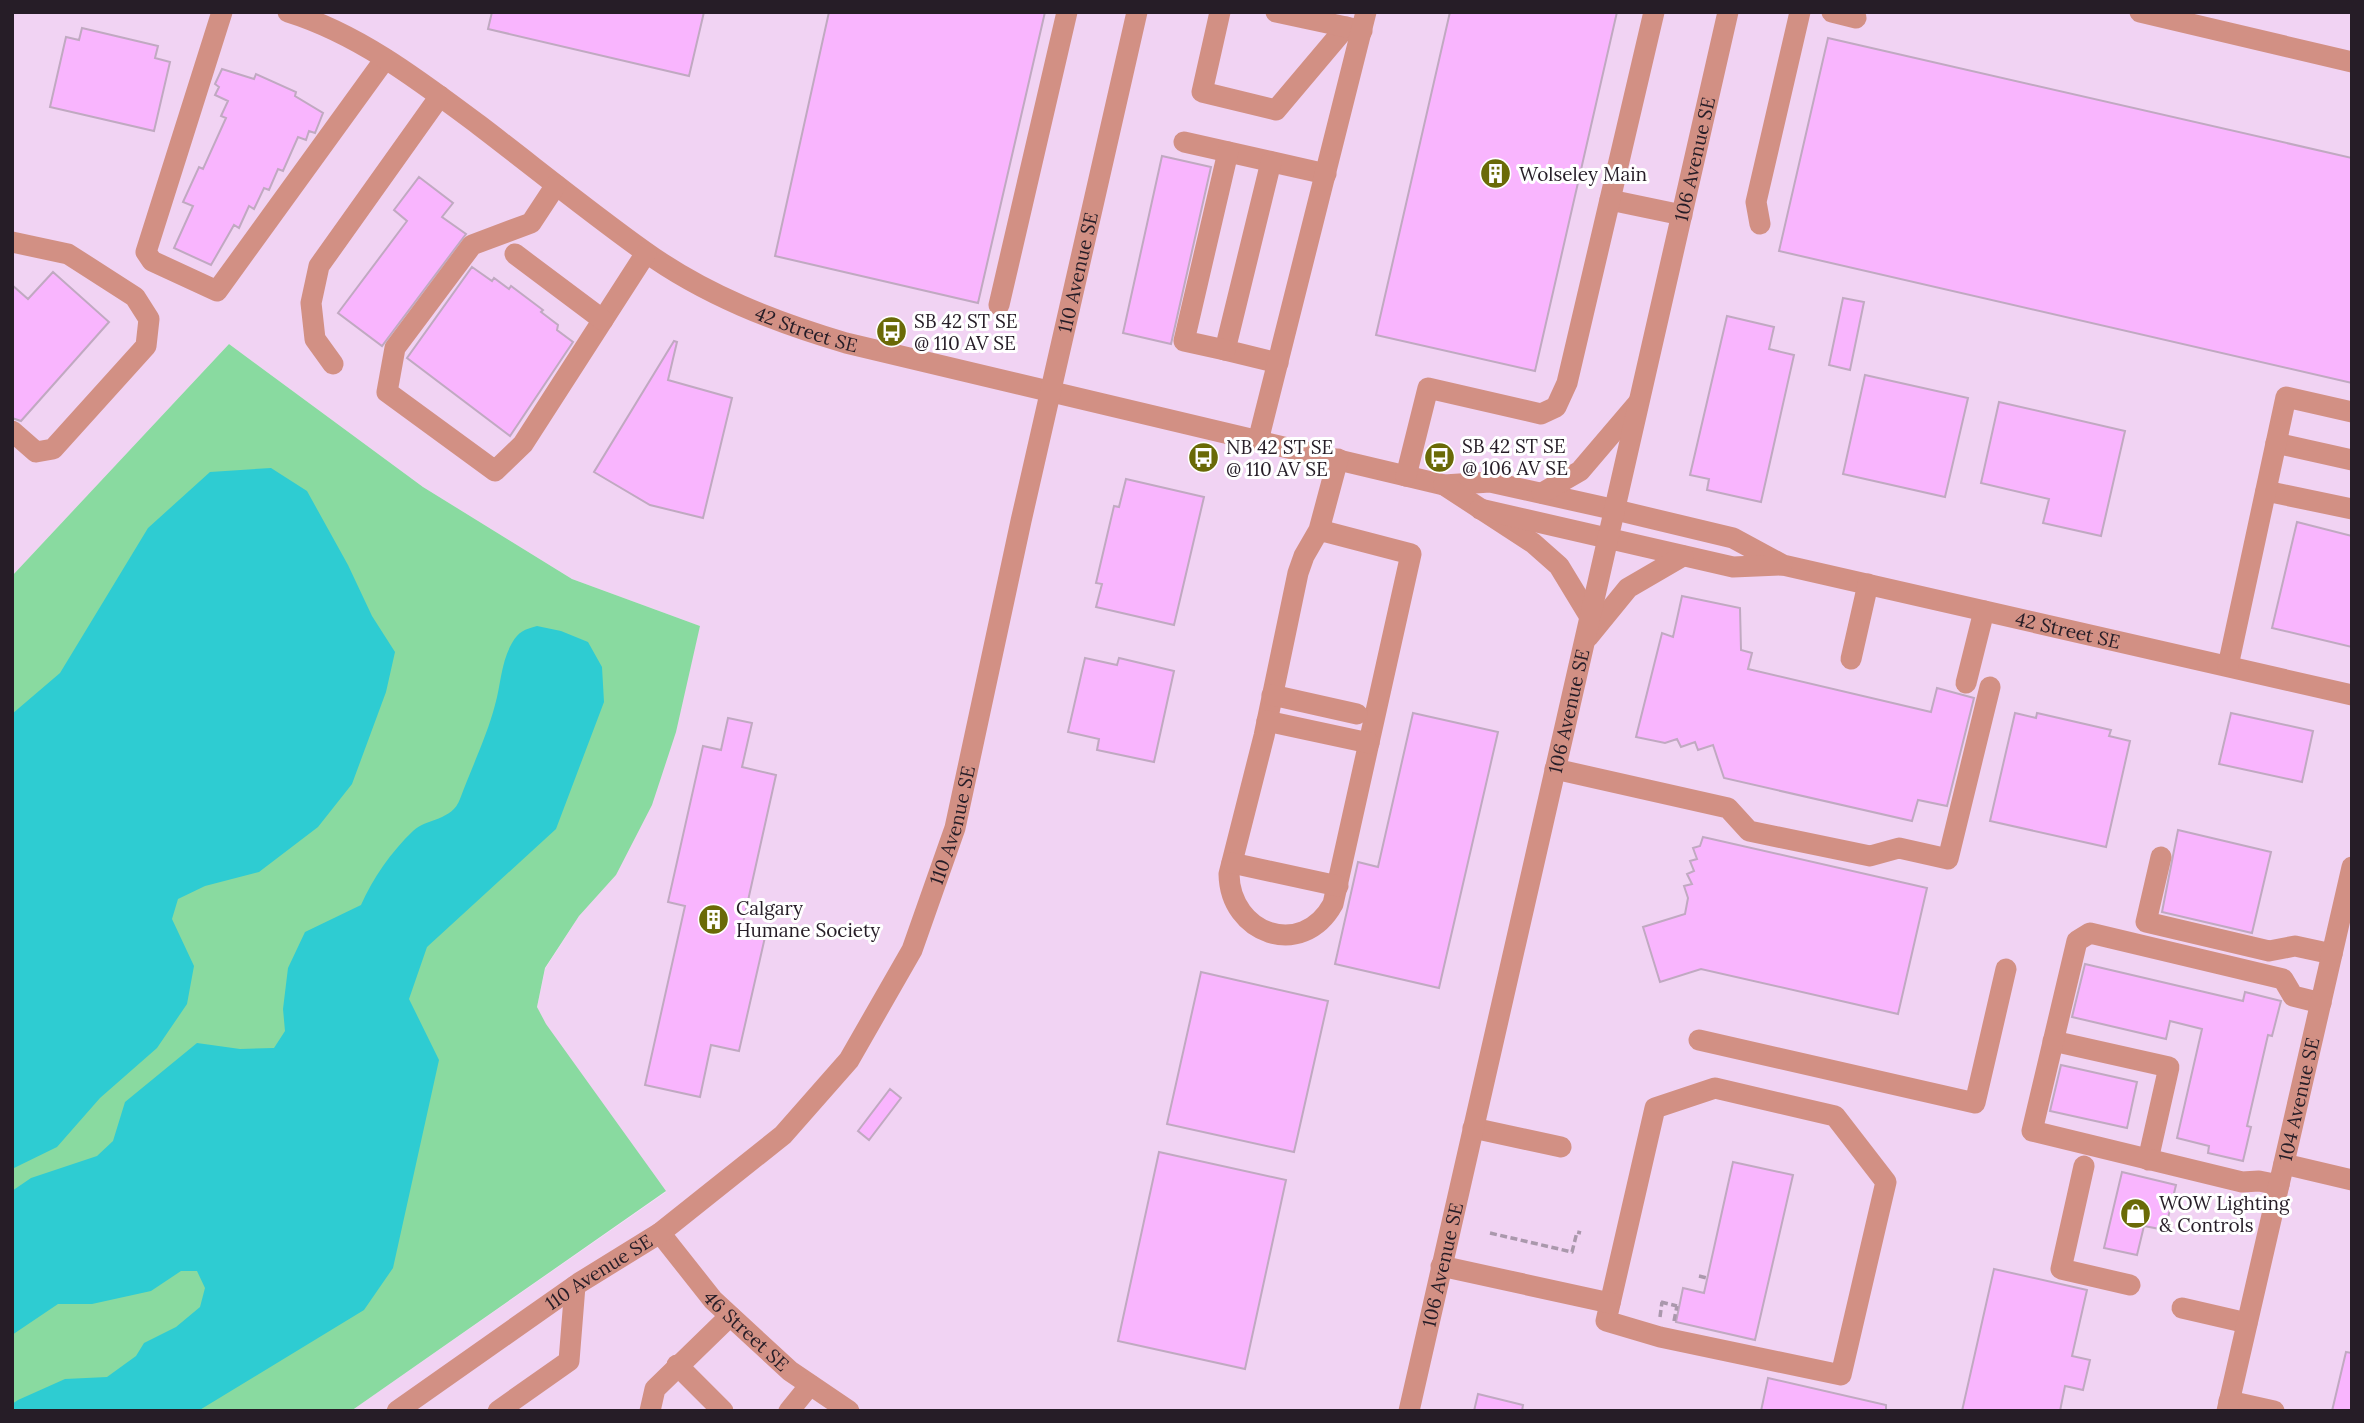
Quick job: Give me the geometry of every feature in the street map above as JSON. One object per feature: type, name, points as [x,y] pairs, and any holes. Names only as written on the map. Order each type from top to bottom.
[{"type":"street","points":[[222,12],[146,252],[152,261],[217,291],[385,59]]},
{"type":"street","name":"42 Street SE","points":[[288,12],[346,35],[385,59],[440,96],[646,253],[740,307],[775,321],[846,343],[1444,485],[1490,482],[1733,538],[1783,565]]},
{"type":"street","points":[[999,304],[1067,12]]},
{"type":"street","name":"110 Avenue SE","points":[[397,1411],[575,1286],[660,1233],[783,1135],[849,1060],[912,950],[955,828],[1021,521],[1137,12]]},
{"type":"street","points":[[1220,12],[1202,92],[1276,110],[1358,23]]},
{"type":"street","points":[[1276,12],[1358,23]]},
{"type":"street","points":[[1406,475],[1428,388],[1541,414],[1556,407],[1567,383],[1654,12]]},
{"type":"street","name":"106 Avenue SE","points":[[1409,1411],[1728,12]]},
{"type":"street","points":[[1760,224],[1756,202],[1800,12]]},
{"type":"street","points":[[1832,12],[1856,18]]},
{"type":"street","points":[[2140,12],[2352,62]]},
{"type":"street","points":[[1258,441],[1325,174],[1358,23]]},
{"type":"street","points":[[333,363],[314,338],[312,303],[319,266],[440,96]]},
{"type":"street","points":[[1184,142],[1325,174]]},
{"type":"street","points":[[1228,152],[1184,341],[1278,363]]},
{"type":"street","points":[[1225,350],[1271,162]]},
{"type":"street","points":[[556,185],[531,223],[472,245],[395,348],[387,392],[495,471],[523,444],[646,253]]},
{"type":"street","points":[[1610,200],[1682,215]]},
{"type":"street","points":[[12,242],[68,254],[135,297],[149,319],[146,346],[53,449],[36,452],[12,430]]},
{"type":"street","points":[[515,254],[603,320]]},
{"type":"street","points":[[2228,666],[2286,397],[2352,412]]},
{"type":"street","points":[[1542,494],[1580,471],[1640,401]]},
{"type":"street","points":[[2276,443],[2352,460]]},
{"type":"street","points":[[1319,530],[1410,554],[1338,886],[1324,920],[1305,933],[1277,935],[1253,926],[1238,907],[1229,889],[1232,863],[1267,721],[1298,573],[1319,530],[1338,459]]},
{"type":"street","name":"42 Street SE","points":[[1444,485],[1480,509],[1683,556],[1733,567],[1783,565],[2352,695]]},
{"type":"street","points":[[2266,491],[2352,509]]},
{"type":"street","points":[[1480,509],[1533,543],[1559,566],[1590,617]]},
{"type":"street","points":[[1584,642],[1628,588],[1683,556]]},
{"type":"street","points":[[1852,659],[1868,584]]},
{"type":"street","points":[[1966,683],[1984,611]]},
{"type":"street","points":[[1555,769],[1728,808],[1749,831],[1870,856],[1899,848],[1948,859],[1990,687]]},
{"type":"street","points":[[1272,695],[1357,714]]},
{"type":"street","points":[[1267,721],[1369,743]]},
{"type":"street","points":[[2161,856],[2146,922],[2269,951],[2295,946],[2339,950]]},
{"type":"street","points":[[1232,863],[1338,886]]},
{"type":"street","name":"104 Avenue SE","points":[[2228,1406],[2321,1003],[2339,950],[2352,867]]},
{"type":"street","points":[[2321,1003],[2293,996],[2283,979],[2090,933],[2077,941],[2032,1131],[2242,1182],[2259,1181],[2281,1174],[2352,1180]]},
{"type":"street","points":[[1699,1040],[1975,1103],[2006,969]]},
{"type":"street","points":[[2053,1041],[2169,1067],[2148,1160]]},
{"type":"street","points":[[1715,1088],[1835,1116],[1886,1182],[1841,1375],[1660,1337],[1606,1321],[1610,1303],[1655,1108],[1715,1088]]},
{"type":"street","points":[[1473,1128],[1561,1147]]},
{"type":"street","points":[[2084,1166],[2061,1269],[2130,1284]]},
{"type":"street","name":"46 Street SE","points":[[660,1233],[713,1300],[790,1371],[849,1411]]},
{"type":"street","points":[[1441,1266],[1610,1303]]},
{"type":"street","points":[[498,1411],[569,1361],[575,1286]]},
{"type":"street","points":[[2182,1308],[2247,1323]]},
{"type":"street","points":[[650,1411],[654,1389],[730,1316]]},
{"type":"street","points":[[677,1365],[723,1411]]},
{"type":"street","points":[[789,1411],[810,1385]]},
{"type":"street","points":[[2228,1406],[2274,1411]]},
{"type":"path","points":[[1490,1233],[1539,1242],[1572,1252],[1577,1232],[1581,1233]]},
{"type":"path","points":[[1699,1276],[1707,1278]]},
{"type":"path","points":[[1661,1302],[1678,1306],[1673,1326],[1663,1323],[1659,1316],[1661,1302]]},
{"type":"shaded area","points":[[12,12],[2352,12],[2352,1411],[351,1411],[666,1192],[545,1024],[537,1007],[545,969],[579,916],[616,875],[700,626],[572,579],[423,487],[229,344],[12,576]]},
{"type":"green space","points":[[229,344],[423,487],[572,579],[700,626],[676,732],[652,805],[616,875],[579,916],[545,968],[537,1007],[546,1024],[666,1191],[351,1411],[12,1411],[12,576]]},
{"type":"water","points":[[271,468],[307,491],[348,565],[372,616],[395,652],[386,692],[352,784],[318,827],[259,872],[205,886],[178,899],[172,919],[194,966],[187,1004],[157,1048],[100,1098],[57,1147],[12,1169],[12,714],[60,673],[148,528],[210,472]]},
{"type":"water","points":[[537,626],[561,631],[588,642],[602,667],[604,702],[556,829],[427,947],[409,999],[439,1060],[393,1268],[364,1310],[198,1411],[12,1411],[12,1404],[18,1400],[65,1379],[107,1377],[136,1356],[144,1343],[176,1327],[200,1307],[205,1288],[197,1271],[181,1271],[151,1291],[92,1304],[58,1304],[12,1335],[12,1191],[31,1178],[97,1156],[113,1141],[125,1102],[197,1043],[240,1049],[274,1048],[285,1031],[283,1009],[288,968],[305,932],[361,905],[383,866],[405,839],[419,827],[445,815],[456,806],[488,729],[508,650],[519,634]]},
{"type":"building","points":[[492,12],[704,12],[689,76],[488,29]]},
{"type":"building","points":[[829,12],[1045,12],[978,303],[775,256]]},
{"type":"building","name":"Wolseley Main","points":[[1450,12],[1617,12],[1535,371],[1376,335]]},
{"type":"building","points":[[82,28],[158,46],[155,58],[170,62],[154,131],[50,107],[66,37],[79,40]]},
{"type":"building","points":[[1828,38],[2352,158],[2352,383],[1779,251]]},
{"type":"building","points":[[222,69],[254,79],[256,74],[296,92],[295,96],[323,113],[315,133],[309,131],[306,140],[298,137],[283,171],[278,169],[269,190],[264,188],[254,209],[249,206],[239,228],[234,225],[211,265],[174,248],[193,206],[183,202],[199,167],[203,169],[226,118],[221,116],[228,101],[215,95],[219,87],[215,84]]},
{"type":"building","points":[[1162,156],[1211,167],[1171,344],[1123,333]]},
{"type":"building","points":[[419,177],[453,203],[442,217],[466,234],[382,346],[338,313],[407,221],[394,210]]},
{"type":"building","points":[[472,267],[492,281],[494,278],[509,289],[511,286],[543,310],[541,312],[558,325],[557,330],[573,342],[510,436],[407,358]]},
{"type":"building","points":[[53,272],[109,322],[21,421],[12,418],[12,285],[28,299]]},
{"type":"building","points":[[1843,298],[1864,302],[1850,370],[1829,365]]},
{"type":"building","points":[[1727,316],[1774,327],[1769,349],[1794,355],[1761,502],[1707,490],[1709,479],[1690,475]]},
{"type":"building","points":[[674,341],[677,342],[668,380],[732,398],[703,518],[650,505],[594,472]]},
{"type":"building","points":[[1865,375],[1968,398],[1945,497],[1843,474]]},
{"type":"building","points":[[1999,402],[2125,431],[2101,536],[2043,523],[2049,499],[1981,483]]},
{"type":"building","points":[[1126,479],[1204,497],[1174,625],[1096,607],[1102,584],[1096,583],[1114,506],[1119,507]]},
{"type":"building","points":[[2297,522],[2352,536],[2352,647],[2272,628]]},
{"type":"building","points":[[1682,596],[1740,608],[1741,650],[1752,653],[1748,669],[1931,712],[1937,688],[1974,698],[1947,806],[1918,800],[1912,821],[1724,778],[1713,745],[1698,750],[1695,742],[1681,747],[1677,739],[1665,743],[1636,737],[1662,633],[1673,637]]},
{"type":"building","points":[[1085,658],[1117,665],[1119,658],[1174,671],[1154,762],[1097,750],[1099,739],[1068,732]]},
{"type":"building","points":[[1413,713],[1498,732],[1439,988],[1335,964],[1358,862],[1378,867]]},
{"type":"building","points":[[2015,713],[2036,718],[2037,713],[2111,730],[2109,736],[2130,741],[2106,847],[1990,821]]},
{"type":"building","points":[[2231,713],[2313,731],[2302,782],[2219,764]]},
{"type":"building","name":"Calgary Humane Society","points":[[728,718],[752,723],[742,767],[776,775],[741,932],[765,937],[739,1051],[711,1045],[700,1097],[645,1085],[685,906],[668,902],[703,746],[721,750]]},
{"type":"building","points":[[2178,830],[2271,852],[2252,933],[2162,912]]},
{"type":"building","points":[[1703,837],[1927,888],[1898,1014],[1701,969],[1660,982],[1643,927],[1685,914],[1688,898],[1684,886],[1692,884],[1687,874],[1694,871],[1690,861],[1697,859],[1693,848],[1700,846]]},
{"type":"building","points":[[2085,964],[2243,1001],[2245,992],[2281,1001],[2272,1036],[2268,1035],[2247,1126],[2251,1127],[2243,1161],[2208,1153],[2209,1146],[2177,1138],[2202,1029],[2170,1021],[2166,1039],[2072,1017]]},
{"type":"building","points":[[1201,972],[1328,1001],[1294,1152],[1167,1124]]},
{"type":"building","points":[[2061,1065],[2137,1082],[2127,1128],[2050,1111]]},
{"type":"building","points":[[890,1089],[901,1098],[869,1140],[858,1131]]},
{"type":"building","points":[[1159,1152],[1286,1180],[1245,1369],[1118,1341]]},
{"type":"building","points":[[1733,1162],[1793,1175],[1755,1340],[1676,1322],[1683,1288],[1704,1293]]},
{"type":"building","points":[[2122,1172],[2176,1185],[2165,1230],[2144,1226],[2137,1255],[2104,1248]]},
{"type":"building","points":[[1994,1269],[2087,1290],[2072,1356],[2090,1360],[2083,1390],[2065,1386],[2060,1411],[1962,1411]]},
{"type":"building","points":[[2346,1352],[2352,1353],[2352,1411],[2332,1411]]},
{"type":"building","points":[[1768,1378],[1886,1405],[1886,1411],[1761,1411]]},
{"type":"building","points":[[1478,1394],[1523,1405],[1522,1411],[1474,1411]]},
{"type":"place","name":"Wolseley Main","points":[[1496,174]]},
{"type":"place","name":"SB 42 ST SE @ 110 AV SE","points":[[891,332]]},
{"type":"place","name":"SB 42 ST SE @ 106 AV SE","points":[[1439,457]]},
{"type":"place","name":"NB 42 ST SE @ 110 AV SE","points":[[1203,458]]},
{"type":"place","name":"Calgary Humane Society","points":[[713,919]]},
{"type":"place","name":"WOW Lighting & Controls","points":[[2136,1214]]}]
